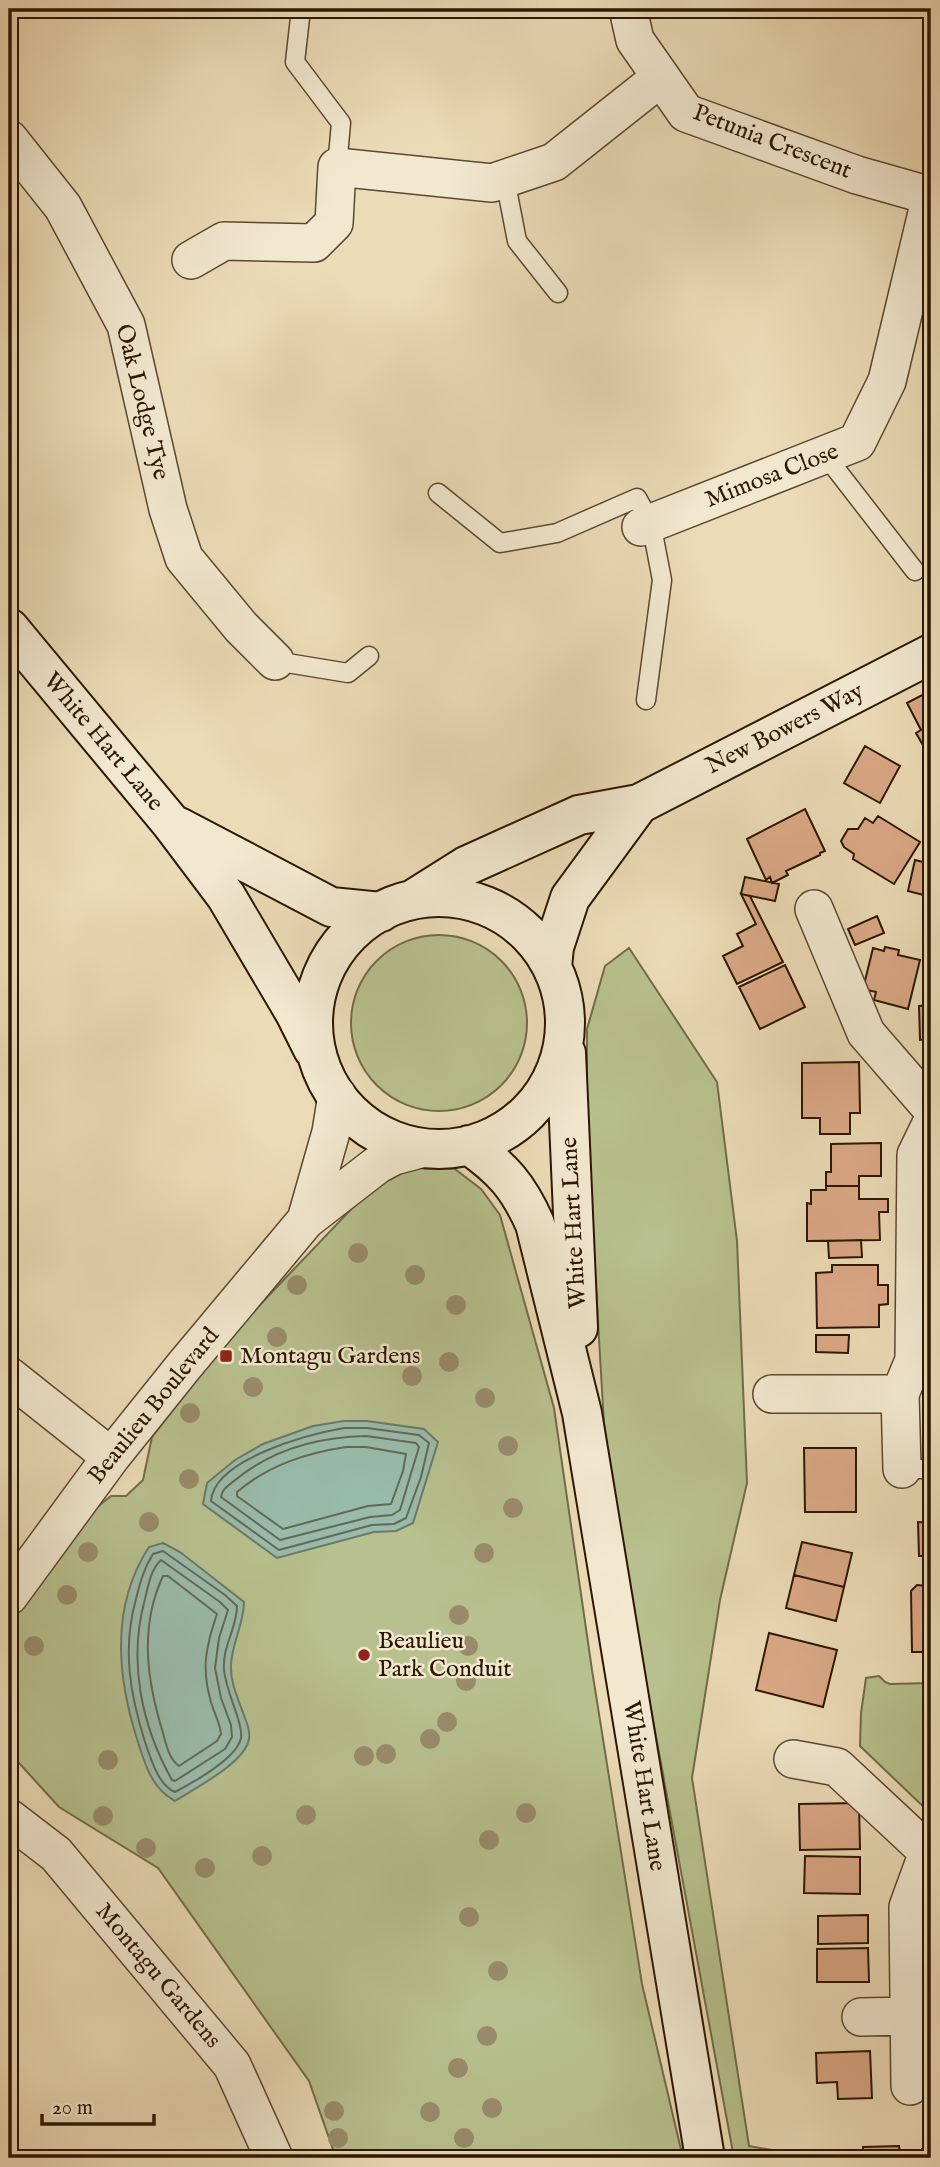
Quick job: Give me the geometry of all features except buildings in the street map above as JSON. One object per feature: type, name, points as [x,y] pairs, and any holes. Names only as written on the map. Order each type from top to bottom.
[{"type":"street","name":"Petunia Crescent","points":[[628,9],[635,40],[685,113],[857,175],[931,196]]},
{"type":"street","points":[[191,260],[224,241],[314,243],[334,223],[337,167],[492,183],[554,162],[660,78]]},
{"type":"street","name":"Oak Lodge Tye","points":[[9,139],[63,207],[126,325],[168,509],[184,558],[241,627],[275,661]]},
{"type":"street","name":"Mimosa Close","points":[[646,525],[857,442],[887,382],[931,196]]},
{"type":"street","name":"White Hart Lane","points":[[9,628],[171,822],[226,896],[295,1013],[337,1095],[352,1114],[372,1129],[397,1141],[425,1148],[444,1149],[469,1145],[499,1133],[531,1110],[550,1084],[558,1066],[565,1033]]},
{"type":"street","name":"New Bowers Way","points":[[319,1060],[314,1030],[317,995],[332,956],[350,934],[466,866],[579,815],[639,804],[931,654]]},
{"type":"street","name":"New Bowers Way","points":[[552,967],[554,947],[570,898],[639,804]]},
{"type":"street","name":"White Hart Lane","points":[[171,822],[331,907],[396,906],[428,898],[454,898],[477,904],[502,914],[530,936],[552,967]]},
{"type":"street","points":[[814,909],[866,1033],[931,1108]]},
{"type":"street","points":[[552,967],[562,1000],[565,1033]]},
{"type":"street","name":"White Hart Lane","points":[[565,1033],[582,1413]]},
{"type":"street","name":"Beaulieu Boulevard","points":[[306,1220],[331,1132],[337,1095]]},
{"type":"street","points":[[917,1469],[900,1394],[914,1360],[916,1155],[931,1124]]},
{"type":"street","name":"White Hart Lane","points":[[469,1145],[495,1164],[522,1194],[535,1224],[582,1413],[705,2158]]},
{"type":"street","name":"Beaulieu Boulevard","points":[[9,1596],[111,1457],[306,1220],[377,1165],[394,1156],[425,1148]]},
{"type":"street","points":[[9,1376],[111,1457]]},
{"type":"street","points":[[772,1394],[900,1394]]},
{"type":"street","points":[[793,1759],[837,1767],[929,1851],[908,1907],[910,2086]]},
{"type":"street","name":"Montagu Gardens","points":[[9,1818],[56,1854],[232,2065],[274,2158]]},
{"type":"street","points":[[861,2017],[909,2016]]},
{"type":"lane","points":[[301,9],[295,62],[341,123],[337,167]]},
{"type":"lane","points":[[505,178],[517,241],[558,293]]},
{"type":"lane","points":[[825,455],[915,571]]},
{"type":"lane","points":[[438,493],[500,543],[557,533],[637,498],[662,580],[646,699]]},
{"type":"lane","points":[[275,661],[348,673],[369,656]]},
{"type":"green space","points":[[439,935],[473,941],[502,960],[521,989],[527,1023],[521,1057],[502,1086],[473,1105],[439,1111],[405,1105],[376,1086],[357,1057],[351,1023],[357,989],[376,960],[405,941]]},
{"type":"green space","points":[[629,948],[717,1082],[737,1241],[747,1483],[720,1600],[692,1778],[749,2146],[817,2158],[734,2158],[620,1542],[604,1424],[587,1134],[587,1029],[605,966]]},
{"type":"green space","points":[[412,1166],[451,1166],[481,1189],[500,1215],[554,1408],[642,1984],[683,2158],[336,2158],[309,2081],[158,1868],[59,1807],[9,1752],[9,1624],[96,1508],[111,1496],[126,1496],[143,1480],[152,1437],[232,1334],[381,1178]]},
{"type":"green space","points":[[879,1676],[890,1684],[931,1683],[931,1814],[860,1746],[866,1678]]},
{"type":"water","points":[[344,1421],[367,1421],[424,1429],[438,1442],[413,1523],[396,1531],[374,1532],[277,1558],[203,1504],[207,1483],[235,1460],[263,1444],[313,1426]]},
{"type":"water","points":[[163,1543],[180,1552],[244,1602],[231,1672],[249,1739],[239,1757],[229,1766],[175,1801],[160,1789],[146,1766],[130,1715],[122,1666],[121,1641],[128,1593],[149,1547]]},
{"type":"place","name":"Montagu Gardens","points":[[226,1356]]},
{"type":"place","name":"Beaulieu Park Conduit","points":[[364,1655]]}]
